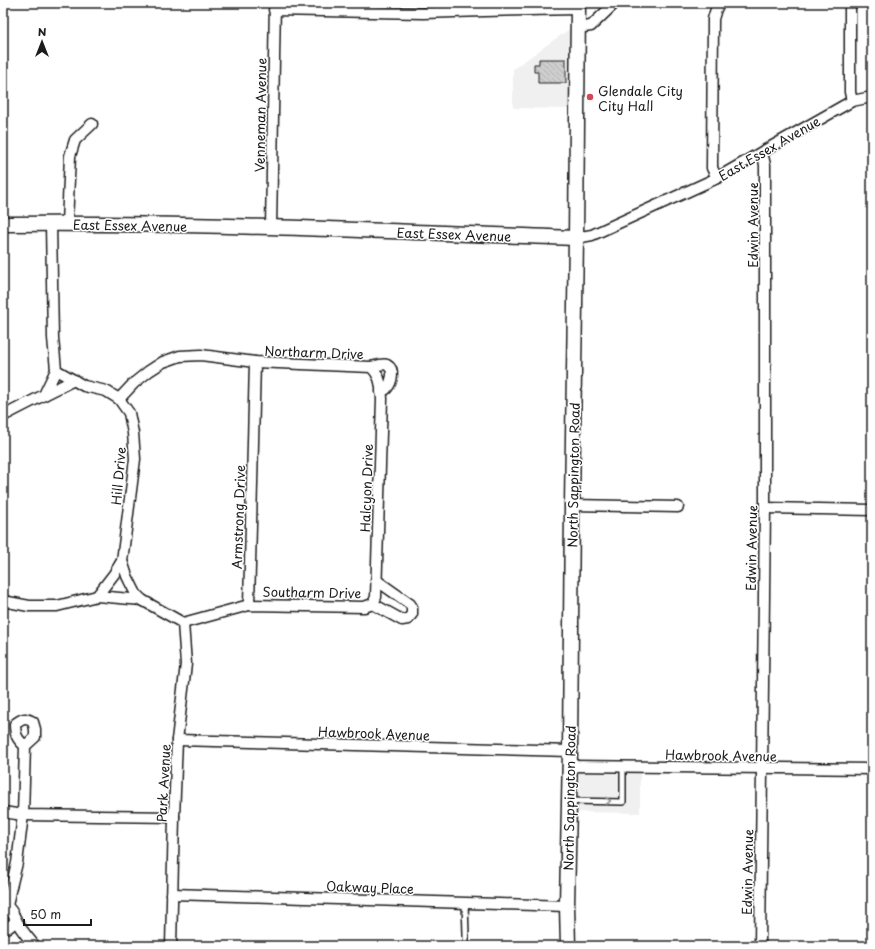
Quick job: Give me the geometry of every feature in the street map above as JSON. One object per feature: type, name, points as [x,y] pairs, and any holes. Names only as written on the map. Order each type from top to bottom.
[{"type":"street","points":[[577,28],[591,26],[615,3]]},
{"type":"street","points":[[717,178],[712,168],[713,19],[716,9],[720,3]]},
{"type":"street","points":[[850,3],[850,92],[852,101]]},
{"type":"street","points":[[274,7],[423,13],[578,6]]},
{"type":"street","name":"North Sappington Road","points":[[568,946],[567,906],[570,766],[578,6]]},
{"type":"street","name":"Venneman Avenue","points":[[271,227],[274,7]]},
{"type":"street","name":"East Essex Avenue","points":[[3,224],[67,223],[271,227],[576,238],[592,235],[717,178],[852,101],[872,97]]},
{"type":"street","points":[[67,223],[70,156],[75,140],[92,124]]},
{"type":"street","name":"Edwin Avenue","points":[[760,946],[765,508],[765,165],[762,152]]},
{"type":"street","points":[[44,395],[56,370],[53,338],[51,224]]},
{"type":"street","name":"Northarm Drive","points":[[119,399],[149,370],[163,362],[180,356],[202,355],[255,362],[374,370],[382,364],[388,365],[391,368],[392,377],[386,389],[381,392]]},
{"type":"street","name":"Armstrong Drive","points":[[249,605],[255,362]]},
{"type":"street","points":[[56,370],[84,386],[106,391],[119,399]]},
{"type":"street","name":"Halcyon Drive","points":[[373,604],[376,597],[381,392],[380,378],[374,370]]},
{"type":"street","points":[[3,416],[74,380]]},
{"type":"street","name":"Hill Drive","points":[[97,596],[122,561],[135,459],[133,433],[129,413],[119,399]]},
{"type":"street","points":[[572,506],[678,506]]},
{"type":"street","points":[[765,508],[872,510]]},
{"type":"street","name":"Hill Drive","points":[[122,561],[127,576],[136,594],[142,600],[183,622]]},
{"type":"street","name":"Southarm Drive","points":[[249,605],[364,607],[373,604],[402,620],[408,619],[412,614],[412,607],[410,604],[376,580]]},
{"type":"street","name":"Hill Drive","points":[[3,600],[28,606],[57,606],[97,596],[142,600]]},
{"type":"street","points":[[183,622],[249,605]]},
{"type":"street","name":"Park Avenue","points":[[171,946],[177,740],[186,664],[183,622]]},
{"type":"street","name":"Hawbrook Avenue","points":[[177,740],[570,752]]},
{"type":"street","points":[[25,746],[23,815],[17,864],[5,906],[10,908],[16,921],[35,946]]},
{"type":"street","name":"Hawbrook Avenue","points":[[570,766],[872,769]]},
{"type":"street","points":[[3,812],[23,815],[174,817]]},
{"type":"street","name":"Oakway Place","points":[[172,894],[567,906]]},
{"type":"street","points":[[3,928],[9,927],[16,921]]},
{"type":"lane","points":[[569,801],[623,802],[623,766]]},
{"type":"lane","points":[[465,903],[466,946]]},
{"type":"shaded area","points":[[571,28],[571,109],[513,108],[513,69]]},
{"type":"shaded area","points":[[579,771],[640,772],[640,813],[575,812],[575,775]]},
{"type":"building","points":[[539,59],[566,59],[566,83],[538,83],[538,72],[534,72],[534,64],[539,64]]},
{"type":"place","name":"Glendale City City Hall","points":[[590,97]]}]
